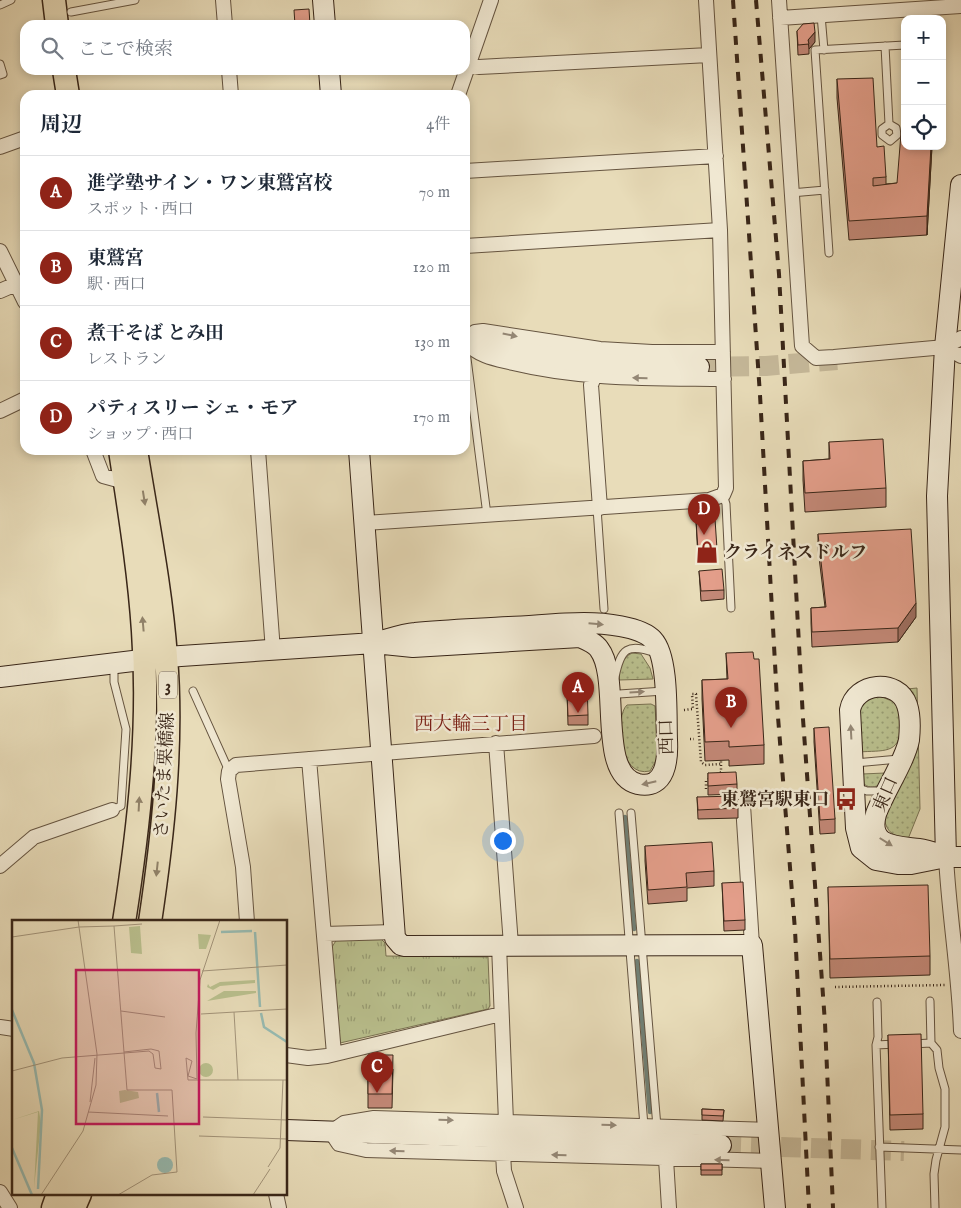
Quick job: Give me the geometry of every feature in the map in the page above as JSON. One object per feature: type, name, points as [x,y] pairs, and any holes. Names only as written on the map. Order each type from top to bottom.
[{"type":"main road","points":[[65,75],[67,90]]},
{"type":"main road","points":[[81,75],[82,90]]},
{"type":"main road","name":"さいたま栗橋線","points":[[121,455],[155,658],[145,699],[137,836],[124,920]]},
{"type":"main road","name":"さいたま栗橋線","points":[[136,455],[167,772],[150,920]]},
{"type":"main road","points":[[53,1208],[57,1196]]},
{"type":"main road","points":[[74,1208],[79,1196]]},
{"type":"street","points":[[223,0],[225,20]]},
{"type":"street","points":[[323,0],[325,20]]},
{"type":"street","points":[[470,59],[491,0]]},
{"type":"street","points":[[365,523],[709,500],[723,495],[726,488],[720,230],[706,0]]},
{"type":"street","points":[[779,0],[800,339],[807,351],[816,358],[956,347]]},
{"type":"street","points":[[780,18],[961,6]]},
{"type":"street","points":[[470,65],[479,67],[709,55]]},
{"type":"street","points":[[229,75],[231,90]]},
{"type":"street","points":[[329,75],[331,90]]},
{"type":"street","points":[[460,90],[465,75]]},
{"type":"street","points":[[0,147],[20,140]]},
{"type":"street","points":[[470,171],[716,156]]},
{"type":"street","points":[[961,185],[956,347],[937,512],[961,1031]]},
{"type":"street","points":[[470,246],[720,230]]},
{"type":"street","points":[[0,250],[20,292]]},
{"type":"street","points":[[0,291],[16,284]]},
{"type":"street","points":[[470,336],[475,332],[483,331],[600,349],[652,352],[723,352]]},
{"type":"street","points":[[470,342],[536,356],[585,363],[657,368],[699,367]]},
{"type":"street","points":[[470,346],[476,352],[486,356],[528,367],[594,377],[724,379]]},
{"type":"street","points":[[594,377],[591,385],[599,508]]},
{"type":"street","points":[[0,411],[20,401]]},
{"type":"street","points":[[95,455],[103,476],[125,482]]},
{"type":"street","points":[[258,455],[273,651]]},
{"type":"street","points":[[359,455],[383,752],[394,932],[398,942],[405,946],[636,947],[752,945]]},
{"type":"street","name":"西口","points":[[584,623],[624,628],[647,634],[657,645],[660,654],[664,691],[667,764],[659,780],[650,784],[633,783],[621,771],[613,745],[612,697],[604,658],[593,643],[580,637],[413,646],[374,643],[412,633],[584,623]]},
{"type":"street","points":[[0,677],[155,658],[374,643]]},
{"type":"street","name":"東口","points":[[873,687],[886,688],[897,692],[907,704],[909,740],[874,820],[874,826],[881,840],[894,846],[920,849],[954,857],[911,864],[884,862],[869,857],[861,848],[858,839],[850,710],[851,702],[859,692],[873,687]]},
{"type":"street","points":[[247,920],[242,867],[228,779],[228,770],[236,765],[594,736]]},
{"type":"street","points":[[496,743],[505,945],[502,1014],[506,1122]]},
{"type":"street","points":[[309,759],[334,1054]]},
{"type":"street","points":[[743,805],[752,945],[775,1208]]},
{"type":"street","points":[[0,866],[34,837],[112,810]]},
{"type":"street","points":[[324,934],[394,932]]},
{"type":"street","points":[[288,1055],[308,1058],[334,1054],[502,1014]]},
{"type":"street","points":[[331,1132],[344,1123],[374,1118],[768,1130]]},
{"type":"street","points":[[288,1130],[721,1145]]},
{"type":"street","points":[[331,1132],[338,1144],[366,1150],[770,1161]]},
{"type":"street","points":[[503,1153],[504,1171],[516,1208]]},
{"type":"street","points":[[666,1159],[669,1208]]},
{"type":"street","points":[[0,1192],[10,1208]]},
{"type":"lane","points":[[0,4],[11,0]]},
{"type":"lane","points":[[65,12],[135,0]]},
{"type":"lane","points":[[821,15],[824,50]]},
{"type":"lane","points":[[829,253],[815,50],[901,45]]},
{"type":"lane","points":[[884,46],[889,124]]},
{"type":"lane","points":[[0,64],[3,74],[0,75]]},
{"type":"lane","points":[[791,193],[825,190]]},
{"type":"lane","points":[[470,379],[488,516]]},
{"type":"lane","points":[[723,495],[726,504],[731,608]]},
{"type":"lane","points":[[599,508],[604,609]]},
{"type":"lane","points":[[612,697],[618,661],[622,653],[637,647],[660,654]]},
{"type":"lane","points":[[112,810],[121,806],[126,729],[114,682],[114,664]]},
{"type":"lane","points":[[192,691],[228,770]]},
{"type":"lane","points":[[612,697],[619,694],[664,691]]},
{"type":"lane","points":[[852,763],[901,758]]},
{"type":"lane","points":[[854,785],[876,793],[887,789]]},
{"type":"lane","points":[[631,813],[636,947],[650,1127]]},
{"type":"lane","points":[[619,814],[636,947],[650,1127]]},
{"type":"lane","points":[[930,1001],[931,1043],[937,1050],[939,1068],[945,1088],[946,1127],[934,1174],[936,1208]]},
{"type":"lane","points":[[877,1002],[878,1036],[876,1045],[882,1208]]},
{"type":"lane","points":[[876,1045],[931,1043]]},
{"type":"lane","points":[[879,1147],[961,1150]]},
{"type":"path","points":[[682,710],[693,709],[692,694],[696,694],[701,762],[705,765],[721,763],[721,772],[706,781],[706,790]]},
{"type":"path","points":[[835,987],[960,985]]},
{"type":"green space","points":[[632,653],[641,654],[650,668],[653,679],[619,680],[621,664]]},
{"type":"green space","points":[[917,688],[920,809],[908,839],[891,833],[884,818],[914,750],[907,689]]},
{"type":"green space","points":[[880,696],[896,703],[900,715],[897,742],[893,747],[882,751],[860,752],[859,706],[868,698]]},
{"type":"green space","points":[[651,704],[655,706],[658,757],[650,771],[639,771],[631,765],[625,756],[622,745],[621,721],[623,711],[627,705]]},
{"type":"green space","points":[[885,773],[879,785],[875,787],[867,786],[863,783],[862,774]]},
{"type":"green space","points":[[380,938],[385,943],[386,956],[488,957],[490,1006],[488,1009],[340,1043],[332,947],[337,939]]},
{"type":"building","points":[[309,9],[310,20],[295,20],[294,10]]},
{"type":"building","points":[[814,23],[815,32],[808,40],[809,44],[798,45],[797,31],[803,24]]},
{"type":"building","points":[[873,78],[877,147],[884,146],[886,177],[873,178],[873,186],[897,183],[901,134],[901,150],[931,150],[927,216],[849,221],[837,79]]},
{"type":"building","points":[[883,439],[886,488],[805,493],[803,461],[830,459],[829,442]]},
{"type":"building","points":[[715,519],[717,549],[698,550],[696,520]]},
{"type":"building","points":[[911,529],[916,603],[898,628],[812,632],[811,608],[826,607],[818,534]]},
{"type":"building","points":[[722,569],[724,590],[701,591],[699,571]]},
{"type":"building","points":[[753,652],[754,659],[759,659],[764,745],[729,747],[729,741],[705,742],[702,680],[728,679],[726,653]]},
{"type":"building","points":[[587,682],[588,715],[568,716],[567,692],[573,692],[572,683]]},
{"type":"building","points":[[829,727],[835,819],[820,820],[814,728]]},
{"type":"building","points":[[736,772],[737,784],[708,786],[708,773]]},
{"type":"building","points":[[737,796],[738,808],[698,810],[697,797]]},
{"type":"building","points":[[712,842],[714,871],[686,873],[687,887],[648,890],[645,846]]},
{"type":"building","points":[[743,882],[745,920],[724,921],[722,883]]},
{"type":"building","points":[[928,885],[930,956],[830,959],[828,887]]},
{"type":"building","points":[[921,1034],[923,1114],[890,1115],[888,1035]]},
{"type":"building","points":[[368,1055],[393,1055],[392,1094],[368,1094]]},
{"type":"building","points":[[702,1109],[724,1110],[723,1116],[702,1115]]},
{"type":"building","points":[[701,1164],[722,1164],[722,1170],[701,1170]]},
{"type":"waterway","points":[[625,817],[634,929]]},
{"type":"waterway","points":[[637,961],[650,1112]]},
{"type":"tunnel","points":[[699,367],[766,366],[837,360]]},
{"type":"tunnel","points":[[721,1145],[904,1151]]},
{"type":"railway","points":[[733,0],[760,395],[778,717],[795,930],[809,1208]]},
{"type":"railway","points":[[756,0],[779,274],[803,719],[825,1023],[833,1208]]},
{"type":"place","name":"パティスリー シェ・モア","points":[[704,535]]},
{"type":"place","name":"クライネスドルフ","points":[[707,552]]},
{"type":"place","name":"進学塾サイン・ワン東鷲宮校","points":[[578,713]]},
{"type":"place","name":"東鷲宮","points":[[731,728]]},
{"type":"place","name":"東鷲宮駅東口","points":[[846,799]]},
{"type":"place","name":"煮干そば とみ田","points":[[377,1093]]},
{"type":"district","name":"西大輪三丁目","points":[[471,723]]}]
